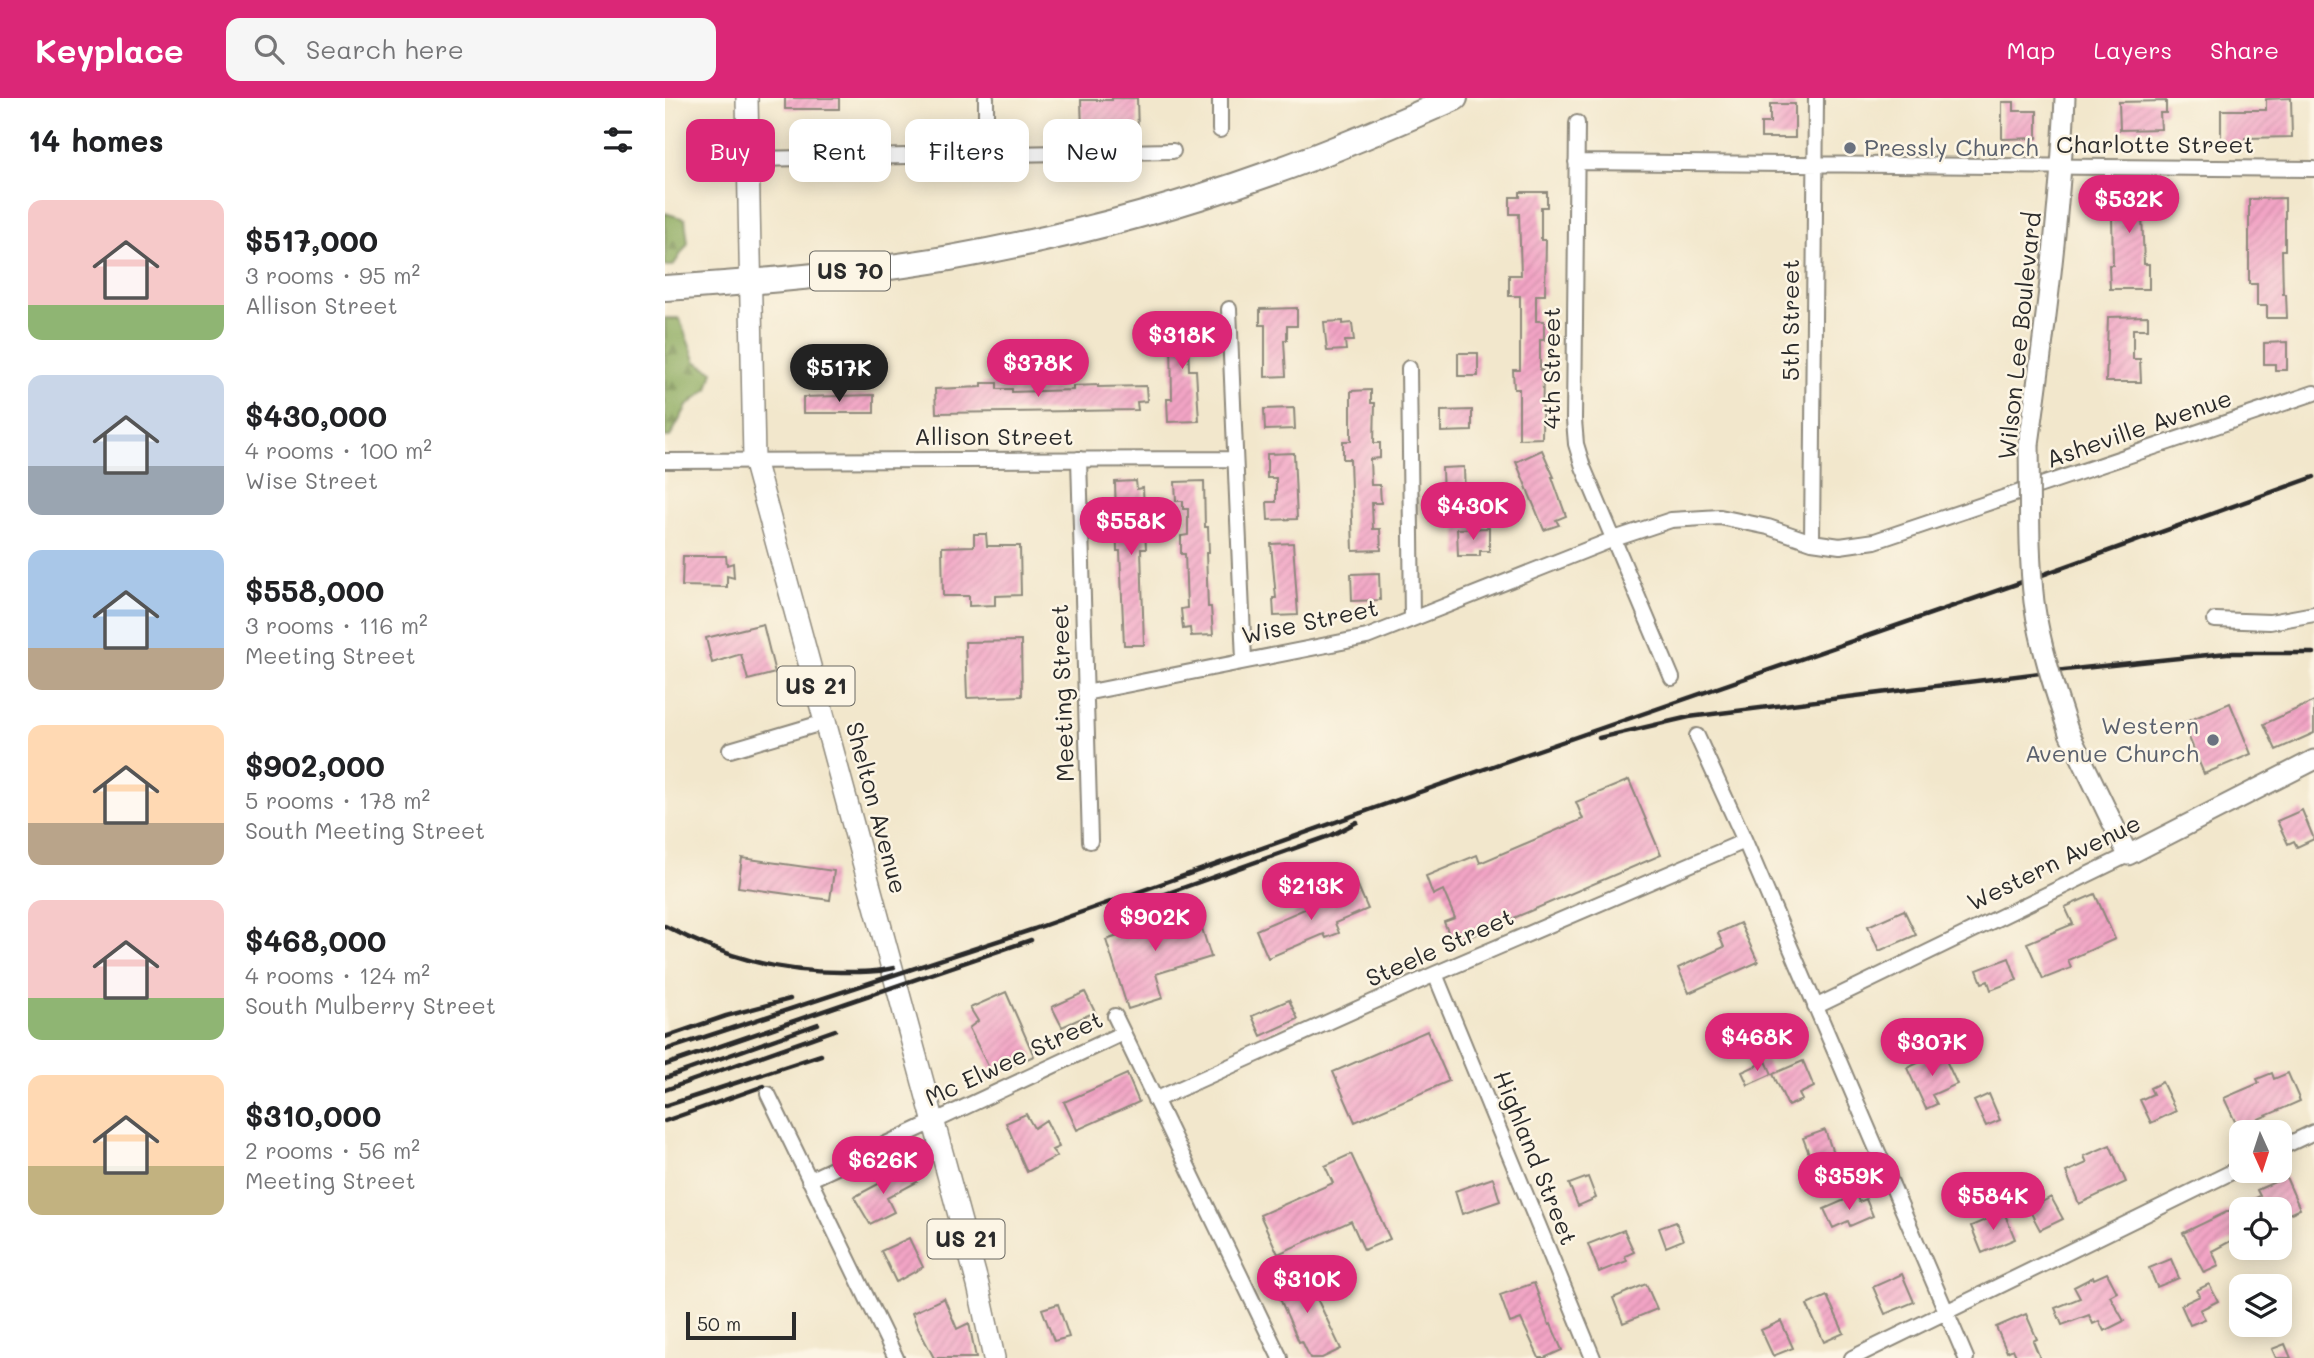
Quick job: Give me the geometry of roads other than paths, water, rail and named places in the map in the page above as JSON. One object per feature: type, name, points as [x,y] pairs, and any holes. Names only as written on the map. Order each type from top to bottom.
[{"type":"highway","name":"US 70","points":[[665,288],[751,283],[949,258],[1034,241],[1176,204],[1268,174],[1358,140],[1455,98]]},
{"type":"main road","name":"Shelton Avenue","points":[[747,98],[747,119]]},
{"type":"main road","name":"Shelton Avenue","points":[[749,182],[754,460],[978,1285],[994,1358]]},
{"type":"street","points":[[986,98],[986,119]]},
{"type":"street","points":[[1220,98],[1220,130]]},
{"type":"street","name":"5th Street","points":[[1812,542],[1816,98]]},
{"type":"street","name":"Wilson Lee Boulevard","points":[[2065,98],[2062,167],[2048,307],[2029,444],[2031,556],[2040,634],[2069,733],[2128,855]]},
{"type":"street","name":"4th Street","points":[[1577,123],[1575,432],[1583,467],[1672,678]]},
{"type":"street","points":[[1029,154],[1173,152]]},
{"type":"street","points":[[775,159],[905,156]]},
{"type":"street","name":"Charlotte Street","points":[[1576,162],[2314,169]]},
{"type":"street","points":[[1229,309],[1244,660]]},
{"type":"street","points":[[1409,368],[1412,619]]},
{"type":"street","name":"Asheville Avenue","points":[[1614,538],[1671,520],[1720,517],[1840,547],[1875,541],[2314,393]]},
{"type":"street","name":"Meeting Street","points":[[1079,459],[1090,841]]},
{"type":"street","name":"Allison Street","points":[[665,461],[1235,459]]},
{"type":"street","name":"Wise Street","points":[[1085,693],[1357,639],[1614,538]]},
{"type":"street","points":[[2215,620],[2270,622],[2314,614]]},
{"type":"street","points":[[730,750],[825,722]]},
{"type":"street","points":[[1697,736],[1745,841],[1965,1358]]},
{"type":"street","name":"Western Avenue","points":[[1815,1007],[2128,855],[2314,760]]},
{"type":"street","name":"Steele Street","points":[[1155,1100],[1435,974],[1745,841]]},
{"type":"street","name":"Highland Street","points":[[1435,974],[1593,1358]]},
{"type":"street","points":[[1115,1016],[1280,1358]]},
{"type":"street","name":"Mc Elwee Street","points":[[809,1180],[1123,1033]]},
{"type":"street","points":[[768,1094],[896,1358]]},
{"type":"street","points":[[2293,1142],[2314,1132]]},
{"type":"street","points":[[1852,1358],[2229,1173]]},
{"type":"railway","points":[[665,1050],[1034,929],[2314,477]]},
{"type":"railway","points":[[1599,738],[1689,717],[2064,670],[2227,653],[2314,653]]},
{"type":"railway","points":[[1154,898],[1332,835],[1357,822]]},
{"type":"railway","points":[[665,926],[730,954],[774,966],[821,972],[894,968]]},
{"type":"railway","points":[[665,1065],[1031,940]]},
{"type":"railway","points":[[665,1037],[726,1016],[790,999]]},
{"type":"railway","points":[[665,1078],[818,1024]]},
{"type":"railway","points":[[665,1090],[835,1030]]},
{"type":"railway","points":[[665,1106],[821,1055]]},
{"type":"railway","points":[[665,1121],[764,1086]]},
{"type":"place","name":"Pressly Church","points":[[1850,148]]},
{"type":"place","name":"Western Avenue Church","points":[[2213,740]]}]
